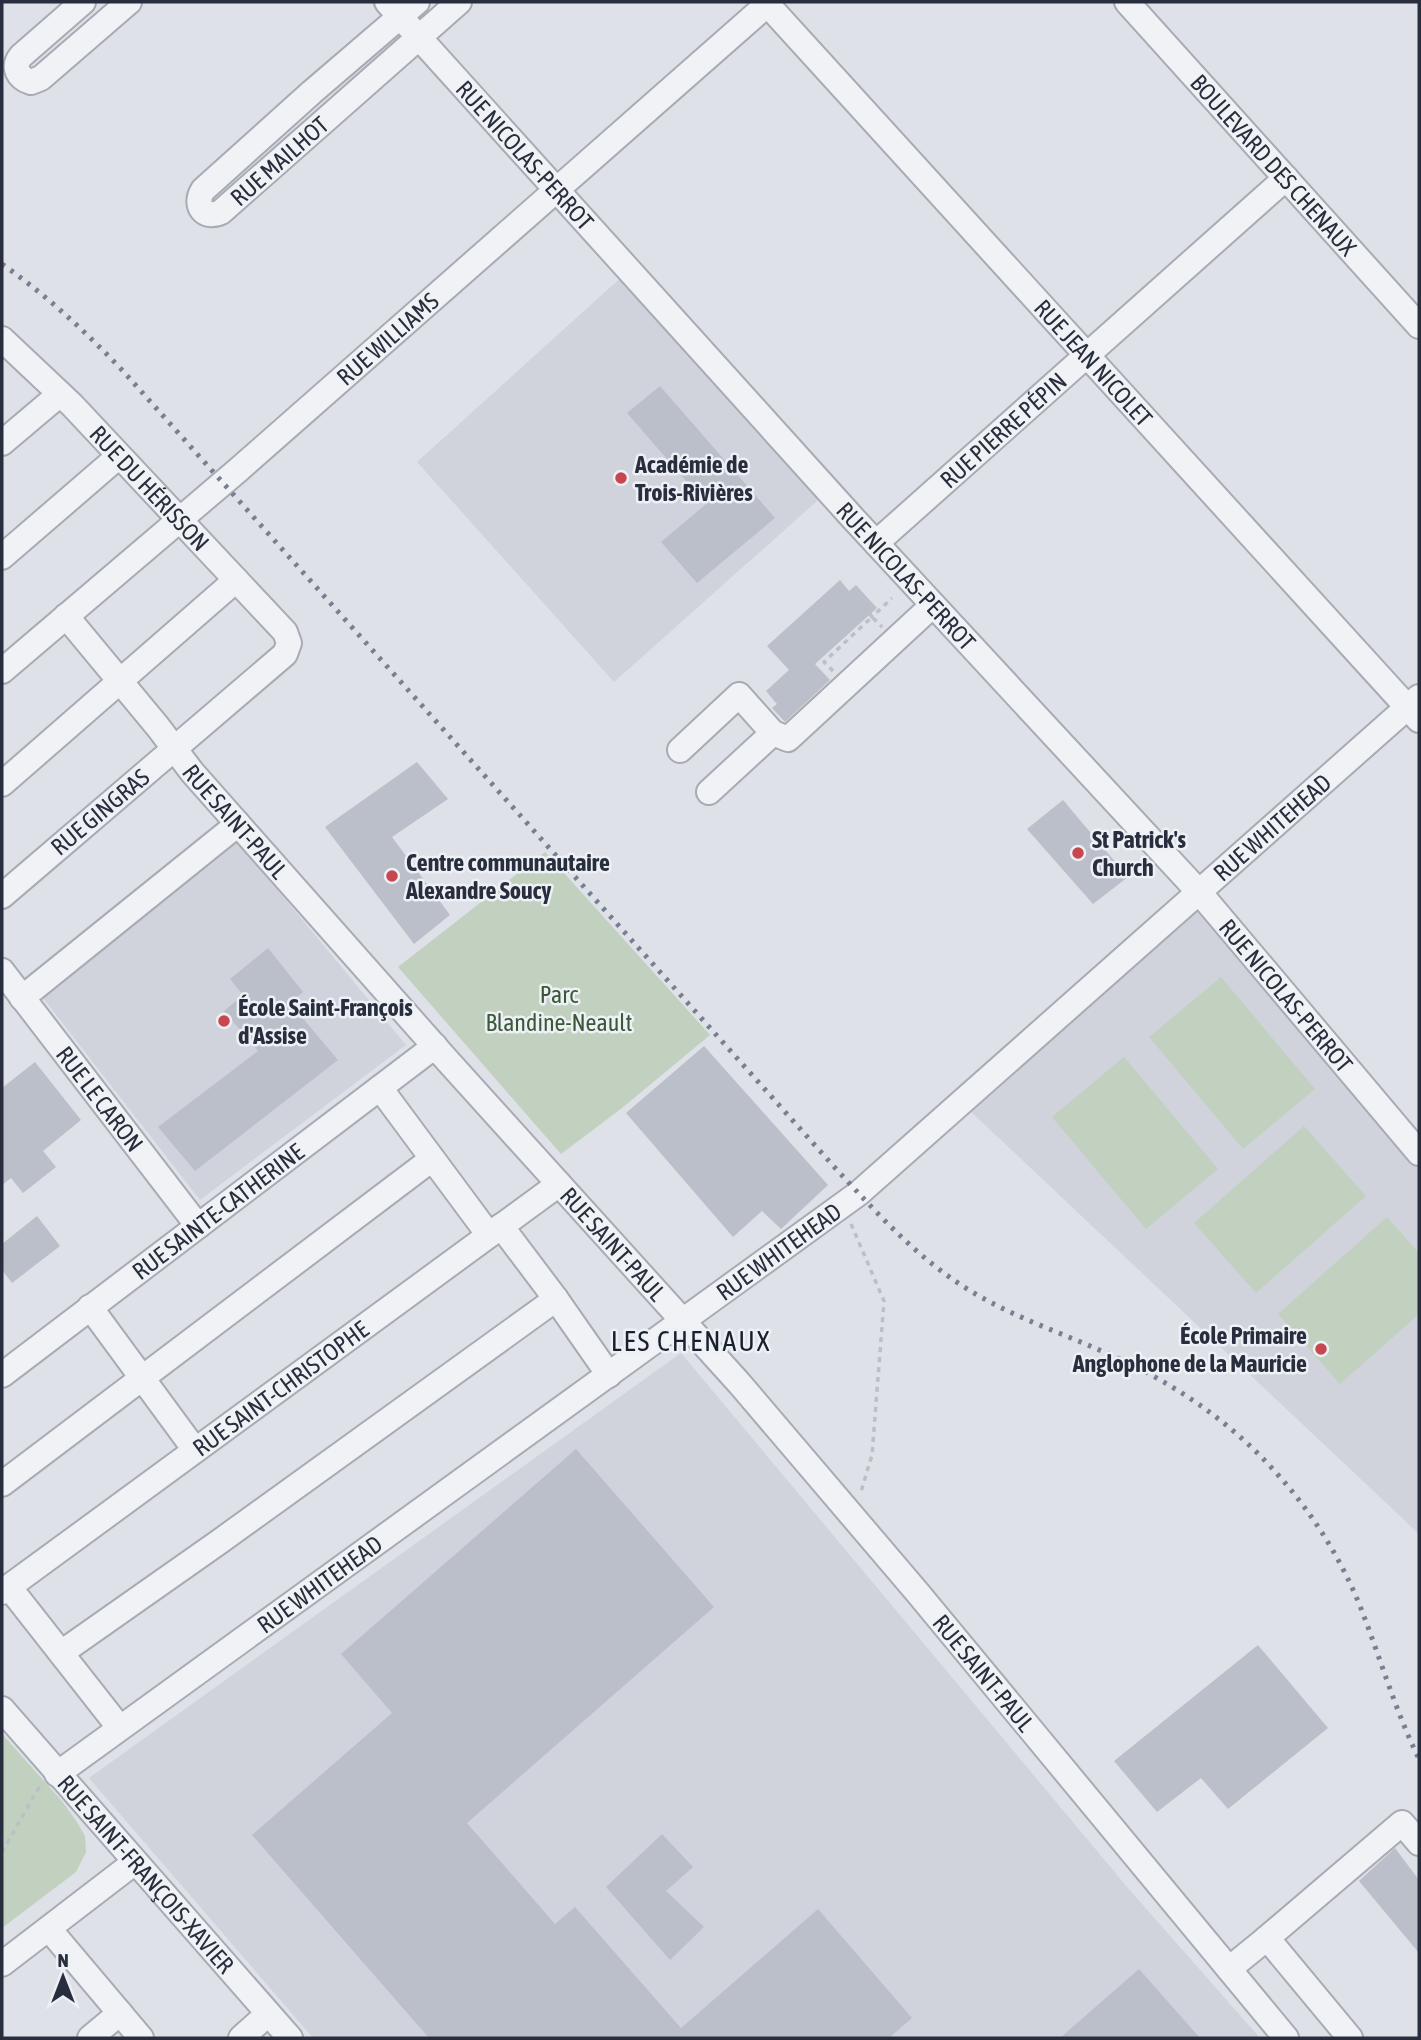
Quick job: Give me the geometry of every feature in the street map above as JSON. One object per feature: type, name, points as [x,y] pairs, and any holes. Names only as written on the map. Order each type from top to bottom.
[{"type":"street","points":[[83,2],[21,56],[16,64],[21,77],[31,82],[41,78],[129,2]]},
{"type":"street","name":"RUE MAILHOT","points":[[401,7],[203,190],[198,199],[203,212],[211,215],[221,212],[460,2]]},
{"type":"street","name":"BOULEVARD DES CHENAUX","points":[[1127,2],[1419,326]]},
{"type":"street","name":"RUE WILLIAMS","points":[[2,671],[179,520],[769,3]]},
{"type":"street","name":"RUE JEAN NICOLET","points":[[769,3],[1087,355],[1415,708]]},
{"type":"street","name":"RUE NICOLAS-PERROT","points":[[401,7],[419,38],[933,605],[1199,892],[1419,1153]]},
{"type":"street","name":"RUE PIERRE PÉPIN","points":[[876,542],[1286,178]]},
{"type":"street","name":"RUE DU HÉRISSON","points":[[2,339],[120,456],[285,632],[289,643]]},
{"type":"street","points":[[2,443],[60,394]]},
{"type":"street","points":[[2,556],[120,456]]},
{"type":"street","points":[[2,784],[236,580]]},
{"type":"street","points":[[680,750],[739,695],[773,733],[788,739],[933,605]]},
{"type":"street","name":"RUE SAINT-PAUL","points":[[66,616],[192,772],[684,1321],[853,1517],[1286,2038]]},
{"type":"street","name":"RUE GINGRAS","points":[[2,896],[285,654],[289,643]]},
{"type":"street","name":"RUE WHITEHEAD","points":[[51,1777],[859,1194],[1199,892],[1415,708]]},
{"type":"street","points":[[709,792],[773,733]]},
{"type":"street","points":[[22,998],[238,824]]},
{"type":"street","name":"RUE LE CARON","points":[[2,971],[198,1226]]},
{"type":"street","name":"RUE SAINTE-CATHERINE","points":[[6,1363],[90,1307],[435,1046]]},
{"type":"street","points":[[380,1088],[432,1159],[556,1299],[610,1375]]},
{"type":"street","points":[[2,1484],[432,1159]]},
{"type":"street","name":"RUE SAINT-CHRISTOPHE","points":[[4,1590],[559,1184]]},
{"type":"street","points":[[61,1653],[556,1299]]},
{"type":"street","points":[[90,1307],[195,1450]]},
{"type":"street","points":[[4,1590],[61,1653],[119,1727]]},
{"type":"street","name":"RUE SAINT-FRANÇOIS-XAVIER","points":[[2,1709],[51,1777],[135,1862],[289,2038]]},
{"type":"street","points":[[1229,1969],[1402,1823],[1419,1843]]},
{"type":"street","points":[[2,1964],[135,1862]]},
{"type":"street","points":[[48,1929],[141,2038]]},
{"type":"street","points":[[1267,1938],[1350,2038]]},
{"type":"street","points":[[90,2038],[120,2013]]},
{"type":"street","points":[[241,2038],[268,2014]]},
{"type":"path","points":[[841,680],[824,662],[892,598]]},
{"type":"path","points":[[843,1205],[884,1301],[872,1455],[853,1517]]},
{"type":"path","points":[[2,1852],[51,1777]]},
{"type":"shaded area","name":"Académie de Trois-Rivières","points":[[626,273],[825,494],[614,682],[417,462]]},
{"type":"shaded area","name":"École Saint-François d'Assise","points":[[238,842],[406,1045],[200,1200],[43,998]]},
{"type":"shaded area","name":"École Primaire Anglophone de la Mauricie","points":[[1202,905],[1419,1163],[1419,1534],[968,1109]]},
{"type":"shaded area","points":[[681,1353],[1128,1888],[1260,2038],[313,2038],[89,1778]]},
{"type":"green space","name":"Parc Blandine-Neault","points":[[545,852],[710,1035],[622,1108],[561,1154],[398,967]]},
{"type":"green space","points":[[1221,977],[1315,1089],[1243,1149],[1149,1037]]},
{"type":"green space","points":[[1124,1057],[1218,1169],[1146,1229],[1052,1117]]},
{"type":"green space","points":[[1304,1126],[1366,1196],[1256,1293],[1194,1223]]},
{"type":"green space","points":[[1387,1217],[1419,1253],[1419,1314],[1340,1384],[1278,1314]]},
{"type":"green space","points":[[2,1734],[77,1822],[85,1836],[86,1852],[76,1872],[2,1928]]},
{"type":"building","points":[[660,386],[775,518],[697,583],[661,542],[706,504],[627,413]]},
{"type":"building","points":[[840,580],[849,591],[856,585],[877,608],[815,664],[830,680],[785,722],[772,708],[777,704],[766,691],[789,670],[767,646]]},
{"type":"building","name":"Centre communautaire Alexandre Soucy","points":[[417,762],[448,799],[392,837],[450,915],[414,944],[325,827]]},
{"type":"building","name":"St Patrick's Church","points":[[1063,800],[1128,877],[1093,904],[1027,829]]},
{"type":"building","points":[[268,948],[303,992],[290,1003],[338,1060],[195,1171],[158,1127],[258,1051],[224,1011],[243,995],[230,979]]},
{"type":"building","points":[[704,1046],[828,1185],[781,1229],[762,1211],[733,1237],[626,1113]]},
{"type":"building","points":[[35,1062],[81,1120],[43,1151],[56,1167],[23,1193],[11,1178],[2,1185],[2,1088]]},
{"type":"building","points":[[37,1216],[60,1246],[12,1283],[2,1270],[2,1244]]},
{"type":"building","points":[[576,1449],[714,1607],[467,1823],[555,1924],[575,1907],[681,2028],[818,1909],[912,2018],[889,2038],[429,2038],[252,1835],[392,1713],[341,1654]]},
{"type":"building","points":[[1258,1645],[1328,1728],[1228,1809],[1201,1778],[1157,1812],[1114,1761]]},
{"type":"building","points":[[662,1834],[693,1867],[666,1891],[704,1927],[670,1960],[606,1887]]},
{"type":"building","points":[[1395,1848],[1419,1880],[1419,1953],[1359,1881]]},
{"type":"building","points":[[1139,1969],[1200,2038],[1060,2038]]},
{"type":"railway","points":[[2,264],[65,314],[123,371],[837,1170],[899,1234],[932,1264],[985,1299],[1018,1316],[1129,1363],[1176,1389],[1241,1437],[1279,1476],[1325,1538],[1344,1571],[1419,1759]]},
{"type":"place","name":"Académie de Trois-Rivières","points":[[621,478]]},
{"type":"place","name":"St Patrick's Church","points":[[1078,853]]},
{"type":"place","name":"Centre communautaire Alexandre Soucy","points":[[392,876]]},
{"type":"place","name":"École Saint-François d'Assise","points":[[224,1021]]},
{"type":"place","name":"École Primaire Anglophone de la Mauricie","points":[[1321,1349]]},
{"type":"district","name":"LES CHENAUX","points":[[691,1341]]}]
